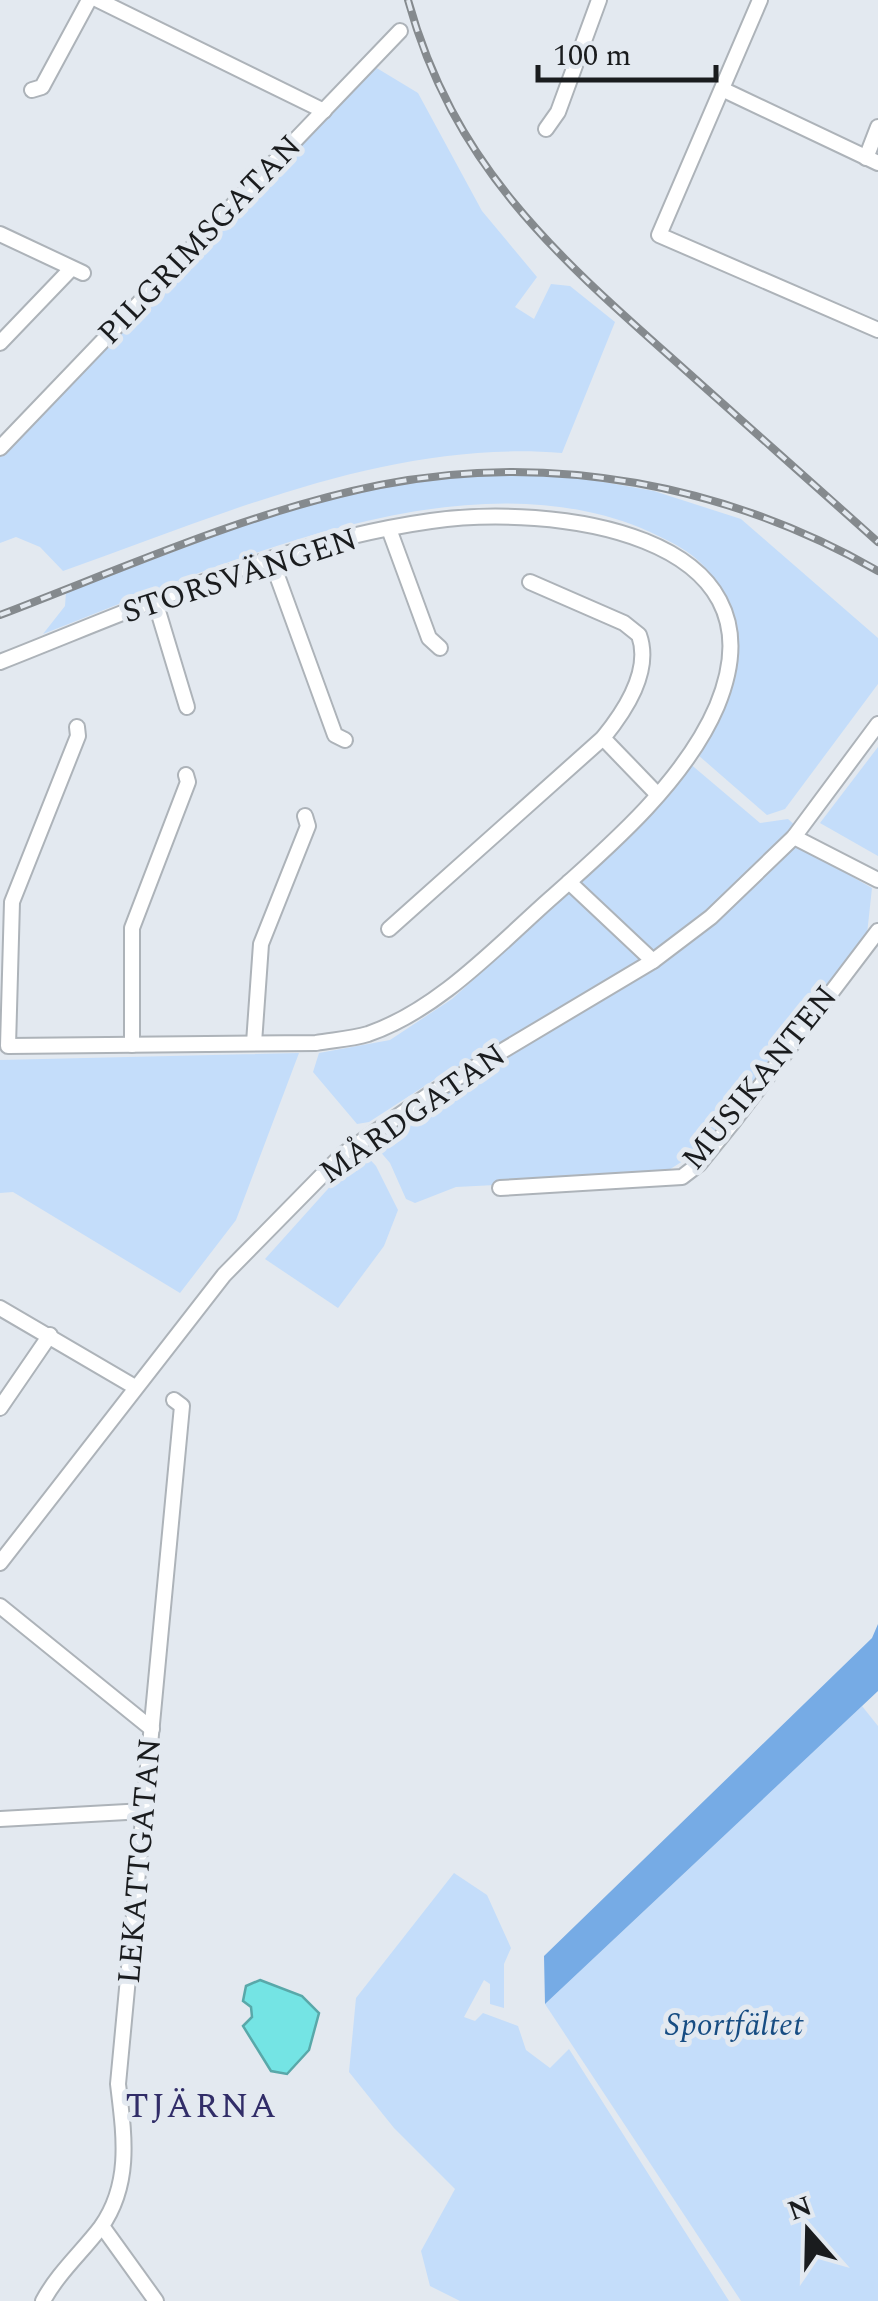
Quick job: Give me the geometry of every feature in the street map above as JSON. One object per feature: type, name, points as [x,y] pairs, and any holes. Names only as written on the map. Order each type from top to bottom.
[{"type":"street","points":[[32,90],[42,87],[89,0]]},
{"type":"street","points":[[98,0],[324,111]]},
{"type":"street","points":[[546,129],[558,112],[599,0]]},
{"type":"street","points":[[760,0],[659,234],[878,330]]},
{"type":"street","name":"PILGRIMSGATAN","points":[[0,448],[400,31]]},
{"type":"street","points":[[724,90],[872,160],[878,128]]},
{"type":"street","points":[[0,234],[77,271],[0,342]]},
{"type":"street","name":"STORSVÄNGEN","points":[[0,662],[272,559],[337,538],[434,520],[577,522],[634,536],[680,556],[707,580],[724,608],[730,660],[717,706],[657,794],[569,882],[446,988],[406,1016],[366,1035],[316,1043],[8,1046],[12,902],[78,736],[76,727]]},
{"type":"street","points":[[389,529],[430,638],[440,648]]},
{"type":"street","points":[[272,559],[335,735],[346,740]]},
{"type":"street","points":[[389,929],[407,905],[603,738],[624,712],[643,665],[639,636],[624,623],[530,582]]},
{"type":"street","points":[[155,601],[187,707]]},
{"type":"street","name":"MÅRDGATAN","points":[[0,1563],[224,1275],[342,1155],[430,1094],[652,961],[711,917],[794,836],[878,724]]},
{"type":"street","points":[[603,738],[657,794]]},
{"type":"street","points":[[132,1045],[132,928],[188,782],[186,775]]},
{"type":"street","points":[[254,1043],[261,944],[308,826],[306,816]]},
{"type":"street","points":[[794,836],[878,880]]},
{"type":"street","points":[[569,882],[652,961]]},
{"type":"street","name":"MUSIKANTEN","points":[[500,1188],[682,1176],[698,1164],[734,1122],[878,932]]},
{"type":"street","points":[[0,1308],[134,1387]]},
{"type":"street","points":[[0,1408],[50,1335]]},
{"type":"street","name":"LEKATTGATAN","points":[[43,2301],[102,2226],[118,2196],[126,2152],[118,2084],[182,1406],[174,1400]]},
{"type":"street","points":[[0,1606],[152,1729]]},
{"type":"street","points":[[0,1819],[145,1811]]},
{"type":"street","points":[[102,2226],[156,2301]]},
{"type":"green space","points":[[375,67],[418,93],[482,211],[537,277],[515,307],[534,319],[551,284],[570,286],[615,322],[562,453],[497,452],[370,469],[245,505],[63,571],[40,547],[16,537],[0,543],[0,455]]},
{"type":"green space","points":[[543,471],[654,491],[741,519],[878,638],[878,684],[785,809],[767,815],[698,755],[730,690],[736,648],[726,603],[714,579],[691,555],[662,537],[570,508],[494,504],[416,511],[338,528],[183,579],[43,634],[65,606],[66,592],[303,503],[420,477]]},
{"type":"green space","points":[[878,747],[878,856],[820,823]]},
{"type":"green space","points":[[688,762],[760,823],[788,819],[797,827],[710,913],[655,953],[645,949],[581,888],[581,878]]},
{"type":"green space","points":[[795,844],[872,888],[867,934],[703,1148],[658,1177],[456,1187],[415,1203],[406,1199],[390,1163],[372,1142],[444,1092],[652,966]]},
{"type":"green space","points":[[568,894],[578,896],[640,955],[638,965],[437,1078],[369,1122],[357,1124],[313,1072],[319,1053],[390,1040],[452,999]]},
{"type":"green space","points":[[299,1053],[236,1220],[180,1293],[13,1192],[0,1193],[0,1060]]},
{"type":"green space","points":[[362,1151],[376,1166],[398,1210],[384,1246],[338,1308],[265,1259]]},
{"type":"green space","name":"Sportfältet","points":[[862,1706],[878,1726],[878,2301],[741,2301],[545,2004]]},
{"type":"green space","points":[[454,1873],[487,1895],[511,1948],[504,1964],[504,2008],[490,2004],[490,1984],[484,1980],[464,2017],[475,2021],[483,2013],[518,2026],[526,2050],[550,2068],[569,2049],[729,2301],[460,2301],[430,2286],[421,2251],[455,2189],[394,2128],[349,2072],[356,1998]]},
{"type":"shaded area","points":[[878,1624],[878,1691],[545,2004],[544,1956],[872,1638]]},
{"type":"shaded area","points":[[260,1980],[302,1996],[319,2013],[309,2050],[287,2074],[271,2071],[243,2026],[252,2017],[251,2007],[243,2001],[246,1986]]},
{"type":"railway","points":[[408,0],[427,58],[451,110],[512,201],[587,281],[878,542]]},
{"type":"railway","points":[[0,615],[188,542],[283,510],[380,485],[444,475],[508,472],[636,483],[761,516],[878,571]]},
{"type":"district","name":"TJÄRNA","points":[[202,2106]]}]
